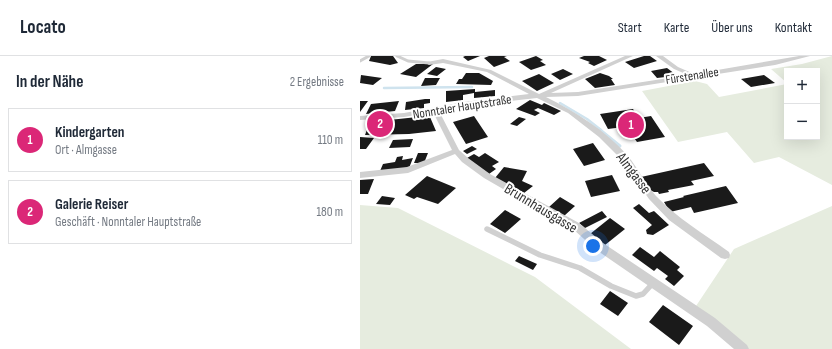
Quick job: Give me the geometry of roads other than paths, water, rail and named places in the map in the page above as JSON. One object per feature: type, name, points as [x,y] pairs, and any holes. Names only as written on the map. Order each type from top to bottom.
[{"type":"street","points":[[540,96],[630,56]]},
{"type":"street","points":[[659,56],[676,68],[696,74]]},
{"type":"street","name":"Fürstenallee","points":[[540,96],[578,94],[696,74],[775,63],[807,56]]},
{"type":"street","name":"Almgasse","points":[[429,63],[443,61],[489,71],[570,112],[602,135],[625,158],[648,192],[667,212],[683,226],[725,255]]},
{"type":"street","points":[[566,84],[578,94]]},
{"type":"street","name":"Nonntaler Hauptstraße","points":[[360,118],[404,115],[464,104],[540,96]]},
{"type":"street","name":"Brunnhausgasse","points":[[435,109],[456,151],[465,160],[487,176],[576,226],[599,246],[711,322],[743,349]]},
{"type":"street","points":[[360,175],[408,170],[456,151]]},
{"type":"lane","points":[[360,61],[369,56]]},
{"type":"lane","points":[[397,56],[401,59],[429,63]]},
{"type":"lane","points":[[487,229],[540,255],[580,268],[610,286],[636,296],[643,294],[654,282]]},
{"type":"waterway","points":[[384,88],[472,87]]},
{"type":"waterway","points":[[560,103],[587,119],[601,130]]},
{"type":"waterway","points":[[599,129],[620,146]]},
{"type":"place","name":"Galerie Reiser","points":[[380,124]]},
{"type":"place","name":"Kindergarten","points":[[631,125]]}]
